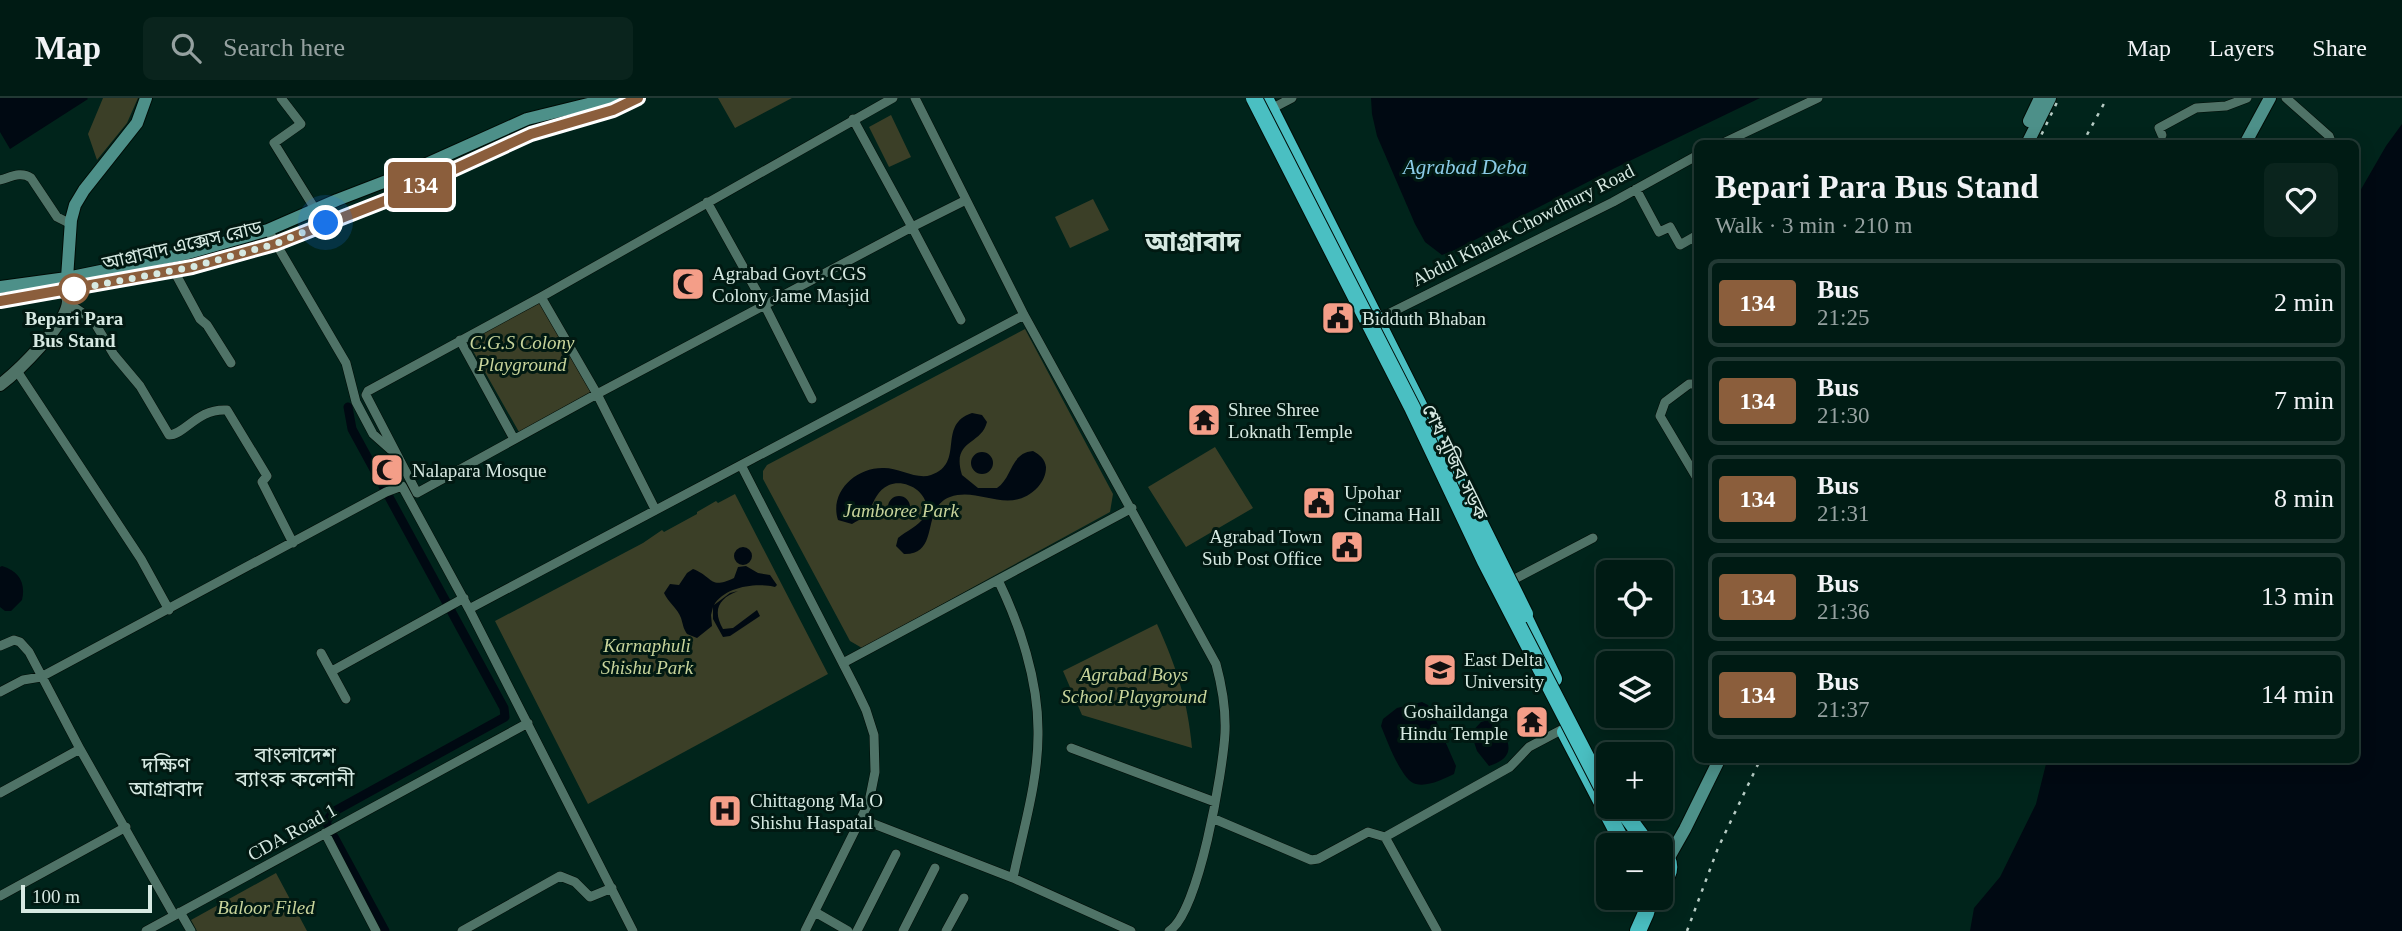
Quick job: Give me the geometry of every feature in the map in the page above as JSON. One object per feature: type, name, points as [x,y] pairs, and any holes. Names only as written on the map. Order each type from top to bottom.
[{"type":"highway","name":"শেখ মুজিব সড়ক","points":[[1248,98],[1371,323],[1507,583],[1596,762]]},
{"type":"highway","points":[[1254,98],[1406,396],[1485,561],[1596,776]]},
{"type":"highway","name":"শেখ মুজিব সড়ক","points":[[1267,102],[1563,729],[1618,833]]},
{"type":"highway","points":[[1267,102],[1379,320],[1596,757]]},
{"type":"highway","points":[[1630,931],[1636,910]]},
{"type":"highway","points":[[1641,931],[1649,910]]},
{"type":"main road","points":[[67,290],[71,224],[75,205],[136,123],[146,98]]},
{"type":"main road","name":"আগ্রাবাদ এক্সেস রোড","points":[[0,287],[67,290],[268,230],[402,175],[527,119],[613,98]]},
{"type":"main road","name":"আগ্রাবাদ এক্সেস রোড","points":[[0,301],[173,270],[275,244],[387,200],[531,134],[579,108],[613,110],[638,98]]},
{"type":"main road","points":[[2021,140],[2040,98]]},
{"type":"main road","points":[[2029,140],[2050,98]]},
{"type":"main road","points":[[2247,140],[2265,99]]},
{"type":"main road","points":[[1673,844],[1685,830],[1718,763]]},
{"type":"street","points":[[281,98],[301,124],[274,143],[315,209]]},
{"type":"street","points":[[893,98],[541,297],[368,391],[366,399],[418,493],[597,394],[966,200]]},
{"type":"street","points":[[915,98],[1024,315],[1216,664],[1222,686],[1225,733],[1212,818],[1192,895],[1176,929]]},
{"type":"street","points":[[1267,102],[1292,98]]},
{"type":"street","points":[[1729,140],[1818,98]]},
{"type":"street","points":[[2162,135],[2159,128],[2196,108],[2227,106],[2247,98]]},
{"type":"street","points":[[2286,98],[2330,140]]},
{"type":"street","points":[[853,119],[961,320]]},
{"type":"street","name":"Abdul Khalek Chowdhury Road","points":[[1371,323],[1538,241],[1694,157]]},
{"type":"street","points":[[0,180],[26,174],[57,217],[71,224]]},
{"type":"street","points":[[1636,189],[1659,232],[1670,227],[1680,245],[1694,238]]},
{"type":"street","points":[[707,202],[765,306],[811,399]]},
{"type":"street","points":[[0,692],[23,680],[41,677],[169,610],[400,486],[406,478],[389,446],[373,434],[356,402],[346,363],[268,230]]},
{"type":"street","points":[[173,270],[200,319],[207,325],[231,363]]},
{"type":"street","points":[[0,386],[35,353],[58,323],[67,290]]},
{"type":"street","points":[[67,290],[93,320],[114,355],[141,386],[169,435],[174,435],[200,416],[219,409],[227,410],[267,477],[262,483],[293,543]]},
{"type":"street","points":[[541,297],[597,394],[655,509]]},
{"type":"street","points":[[469,609],[1024,315]]},
{"type":"street","points":[[460,340],[514,439]]},
{"type":"street","points":[[17,371],[141,559],[169,610]]},
{"type":"street","points":[[1694,384],[1689,384],[1665,402],[1660,416],[1694,473]]},
{"type":"street","points":[[741,465],[843,663],[866,710],[874,735],[875,772],[869,802],[806,931]]},
{"type":"street","points":[[400,486],[469,609],[634,931]]},
{"type":"street","points":[[843,663],[1132,508]]},
{"type":"street","points":[[1507,583],[1593,538]]},
{"type":"street","points":[[998,580],[1024,649],[1035,688],[1037,709],[1038,732],[1032,785],[1013,878]]},
{"type":"street","points":[[332,671],[463,598]]},
{"type":"street","points":[[0,646],[14,640],[20,642],[29,652],[80,750],[177,914],[191,931]]},
{"type":"street","points":[[321,653],[346,699]]},
{"type":"street","name":"CDA Road 1","points":[[146,931],[528,723]]},
{"type":"street","points":[[1385,836],[1510,767],[1530,747],[1563,729]]},
{"type":"street","points":[[1071,748],[1214,802]]},
{"type":"street","points":[[0,793],[80,750]]},
{"type":"street","points":[[1212,818],[1311,860],[1318,859],[1368,832],[1385,836],[1437,931]]},
{"type":"street","points":[[861,819],[1013,878],[1131,931]]},
{"type":"street","points":[[0,896],[126,827]]},
{"type":"street","points":[[325,833],[376,931]]},
{"type":"street","points":[[857,931],[896,854]]},
{"type":"street","points":[[903,931],[935,868]]},
{"type":"street","points":[[461,931],[560,876],[575,882],[590,897],[612,888]]},
{"type":"street","points":[[946,931],[964,898]]},
{"type":"street","points":[[815,912],[848,931]]},
{"type":"green space","points":[[103,98],[138,98],[127,123],[97,160],[88,134]]},
{"type":"green space","points":[[718,98],[792,98],[735,128]]},
{"type":"green space","points":[[891,115],[911,157],[889,167],[869,127]]},
{"type":"green space","points":[[1093,199],[1109,230],[1070,248],[1055,217]]},
{"type":"green space","name":"C.G.S Colony Playground","points":[[537,294],[591,392],[519,432],[464,335]]},
{"type":"green space","name":"Jamboree Park","points":[[1025,329],[1113,494],[1110,512],[862,648],[850,641],[763,479],[763,471],[767,465]]},
{"type":"green space","points":[[1215,447],[1253,508],[1186,547],[1148,487]]},
{"type":"green space","name":"Karnaphuli Shishu Park","points":[[735,494],[828,674],[588,804],[495,621],[643,543],[662,530],[664,532],[716,501],[718,503]]},
{"type":"green space","name":"Agrabad Boys School Playground","points":[[1157,624],[1180,684],[1188,715],[1192,748],[1082,715],[1063,671]]},
{"type":"green space","name":"Baloor Filed","points":[[276,873],[307,931],[197,931],[191,920]]},
{"type":"water","points":[[0,98],[88,99],[10,149],[0,132]]},
{"type":"water","name":"Agrabad Deba","points":[[1371,98],[1760,98],[1442,255],[1425,242],[1415,224],[1377,136]]},
{"type":"water","points":[[2402,124],[2402,931],[1970,931],[1974,908],[2000,877],[2036,804],[2046,763],[2359,763],[2359,193]]},
{"type":"water","points":[[972,413],[982,415],[987,422],[984,430],[960,455],[962,475],[978,488],[997,488],[1020,456],[1033,451],[1042,458],[1046,467],[1044,478],[1027,496],[1016,500],[972,495],[950,497],[935,511],[923,547],[904,554],[896,546],[898,538],[919,523],[926,509],[923,496],[911,486],[896,483],[889,485],[875,498],[863,518],[852,524],[838,520],[837,500],[841,491],[847,483],[864,472],[884,468],[926,476],[941,469],[950,453],[955,426]]},
{"type":"water","points":[[978,452],[986,452],[993,459],[993,467],[986,474],[978,474],[971,467],[971,459]]},
{"type":"water","points":[[895,496],[903,496],[910,503],[910,511],[903,518],[895,518],[888,511],[888,503]]},
{"type":"water","points":[[743,547],[749,550],[752,556],[749,562],[743,565],[737,562],[734,556],[737,550]]},
{"type":"water","points":[[2,566],[17,574],[23,588],[22,600],[11,611],[0,607]]},
{"type":"water","points":[[746,566],[758,573],[770,575],[777,585],[741,587],[725,594],[714,605],[730,593],[738,591],[726,597],[719,606],[718,616],[723,629],[733,628],[757,610],[760,616],[730,636],[723,637],[713,619],[713,607],[712,626],[697,638],[687,634],[680,615],[664,593],[670,584],[679,585],[693,569],[720,583],[734,578],[738,567]]},
{"type":"water","points":[[1422,702],[1431,709],[1456,766],[1454,774],[1421,785],[1405,776],[1381,726],[1383,719],[1397,708]]},
{"type":"water","points":[[1495,721],[1500,728],[1507,741],[1508,753],[1489,766],[1477,751],[1471,733],[1481,722]]},
{"type":"waterway","points":[[327,824],[333,812],[505,717],[504,708],[352,429],[348,407]]},
{"type":"waterway","points":[[334,837],[385,931]]},
{"type":"railway","points":[[2039,140],[2059,98]]},
{"type":"railway","points":[[2084,140],[2107,98]]},
{"type":"railway","points":[[1687,931],[1718,848],[1759,763]]},
{"type":"bus line","name":"134","points":[[0,301],[192,267],[275,244],[387,200],[531,134],[613,110],[638,98]]},
{"type":"place","name":"Agrabad Govt. CGS Colony Jame Masjid","points":[[688,284]]},
{"type":"place","name":"Bepari Para Bus Stand","points":[[74,289]]},
{"type":"place","name":"Bidduth Bhaban","points":[[1338,318]]},
{"type":"place","name":"Shree Shree Loknath Temple","points":[[1204,420]]},
{"type":"place","name":"Nalapara Mosque","points":[[387,470]]},
{"type":"place","name":"Upohar Cinama Hall","points":[[1319,503]]},
{"type":"place","name":"Agrabad Town Sub Post Office","points":[[1347,547]]},
{"type":"place","name":"East Delta University","points":[[1440,670]]},
{"type":"place","name":"Goshaildanga Hindu Temple","points":[[1532,722]]},
{"type":"place","name":"Chittagong Ma O Shishu Haspatal","points":[[725,811]]},
{"type":"district","name":"আগ্রাবাদ","points":[[1193,242]]},
{"type":"district","name":"বাংলাদেশ ব্যাংক কলোনী","points":[[295,767]]},
{"type":"district","name":"দক্ষিণ আগ্রাবাদ","points":[[166,777]]},
{"type":"route","points":[[74,289],[66,291],[138,275],[192,267],[275,244],[326,223]]}]
